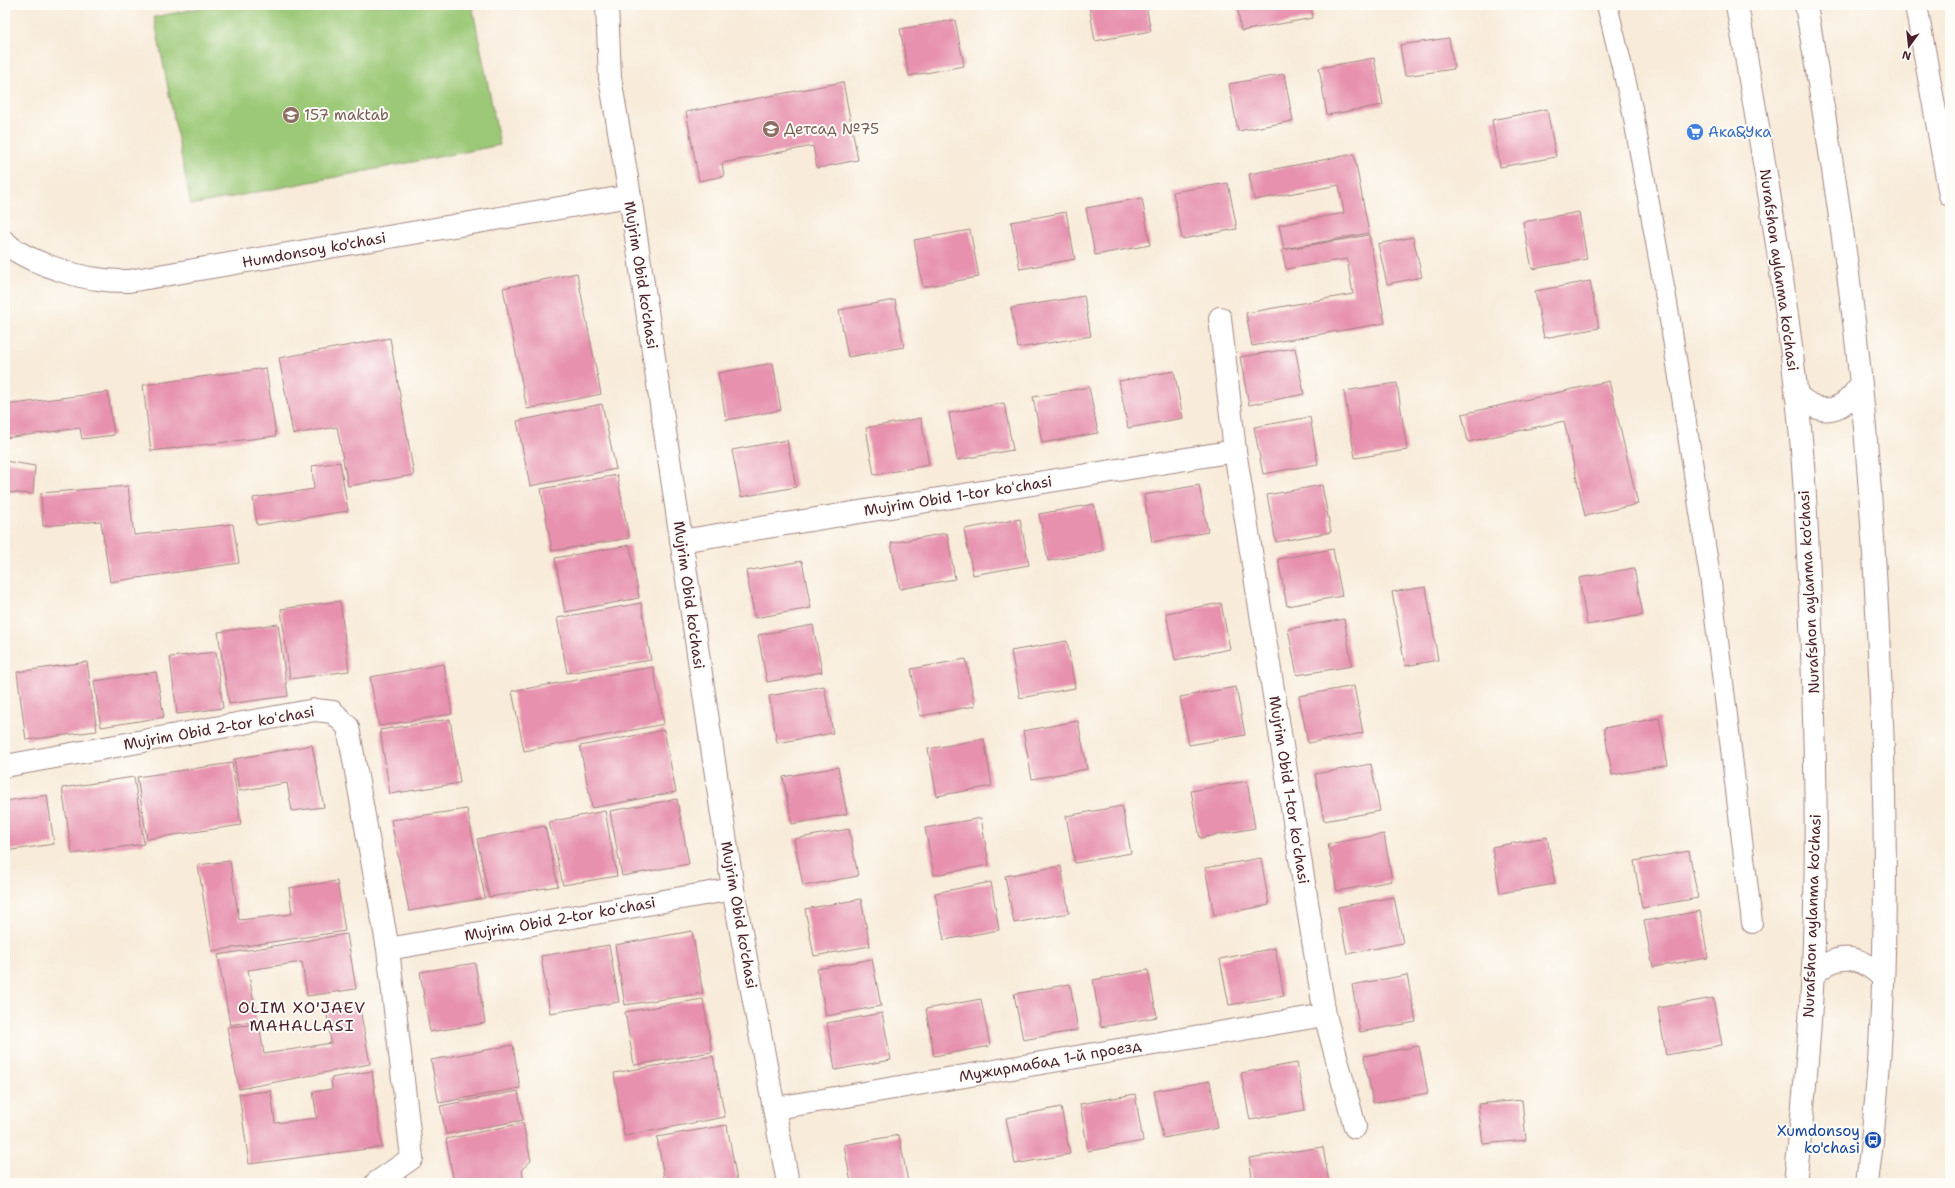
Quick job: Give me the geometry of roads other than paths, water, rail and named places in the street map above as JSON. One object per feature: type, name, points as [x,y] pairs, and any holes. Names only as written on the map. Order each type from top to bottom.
[{"type":"street","name":"Mujrim Obid ko'chasi","points":[[607,5],[610,78],[630,196],[733,889],[776,1108],[788,1183]]},
{"type":"street","name":"Nurafshon aylanma ko'chasi","points":[[1737,5],[1775,228],[1796,394],[1808,548],[1813,677],[1815,808],[1814,939],[1803,1111],[1795,1183]]},
{"type":"street","points":[[1806,5],[1835,177],[1861,384],[1875,548],[1881,681],[1885,949],[1873,1140],[1867,1183]]},
{"type":"street","points":[[1916,5],[1950,195]]},
{"type":"street","name":"Humdonsoy ko'chasi","points":[[5,242],[36,261],[67,272],[97,279],[129,281],[630,196]]},
{"type":"street","name":"Mujrim Obid 1-tor koʻchasi","points":[[1220,318],[1235,451],[1325,1015],[1355,1127]]},
{"type":"street","points":[[1796,394],[1804,402],[1812,406],[1821,410],[1830,410],[1848,401],[1861,384]]},
{"type":"street","name":"Mujrim Obid 1-tor koʻchasi","points":[[681,541],[1235,451]]},
{"type":"street","name":"Mujrim Obid 2-tor koʻchasi","points":[[5,766],[315,710],[333,712],[348,727],[388,949],[412,1158],[376,1183]]},
{"type":"street","name":"Mujrim Obid 2-tor koʻchasi","points":[[388,949],[733,889]]},
{"type":"street","points":[[1812,977],[1828,962],[1849,958],[1868,965],[1883,978]]},
{"type":"street","name":"Мужирмабад 1-й проезд","points":[[776,1108],[1325,1015]]},
{"type":"lane","points":[[1608,5],[1632,108],[1671,326],[1711,583],[1752,923]]},
{"type":"place","name":"157 maktab","points":[[291,115]]},
{"type":"place","name":"Детсад №75","points":[[771,129]]},
{"type":"place","name":"Ака&Ука","points":[[1695,132]]},
{"type":"place","name":"Xumdonsoy ko'chasi","points":[[1873,1140]]},
{"type":"district","name":"OLIM XO'JAEV MAHALLASI","points":[[302,1016]]}]
